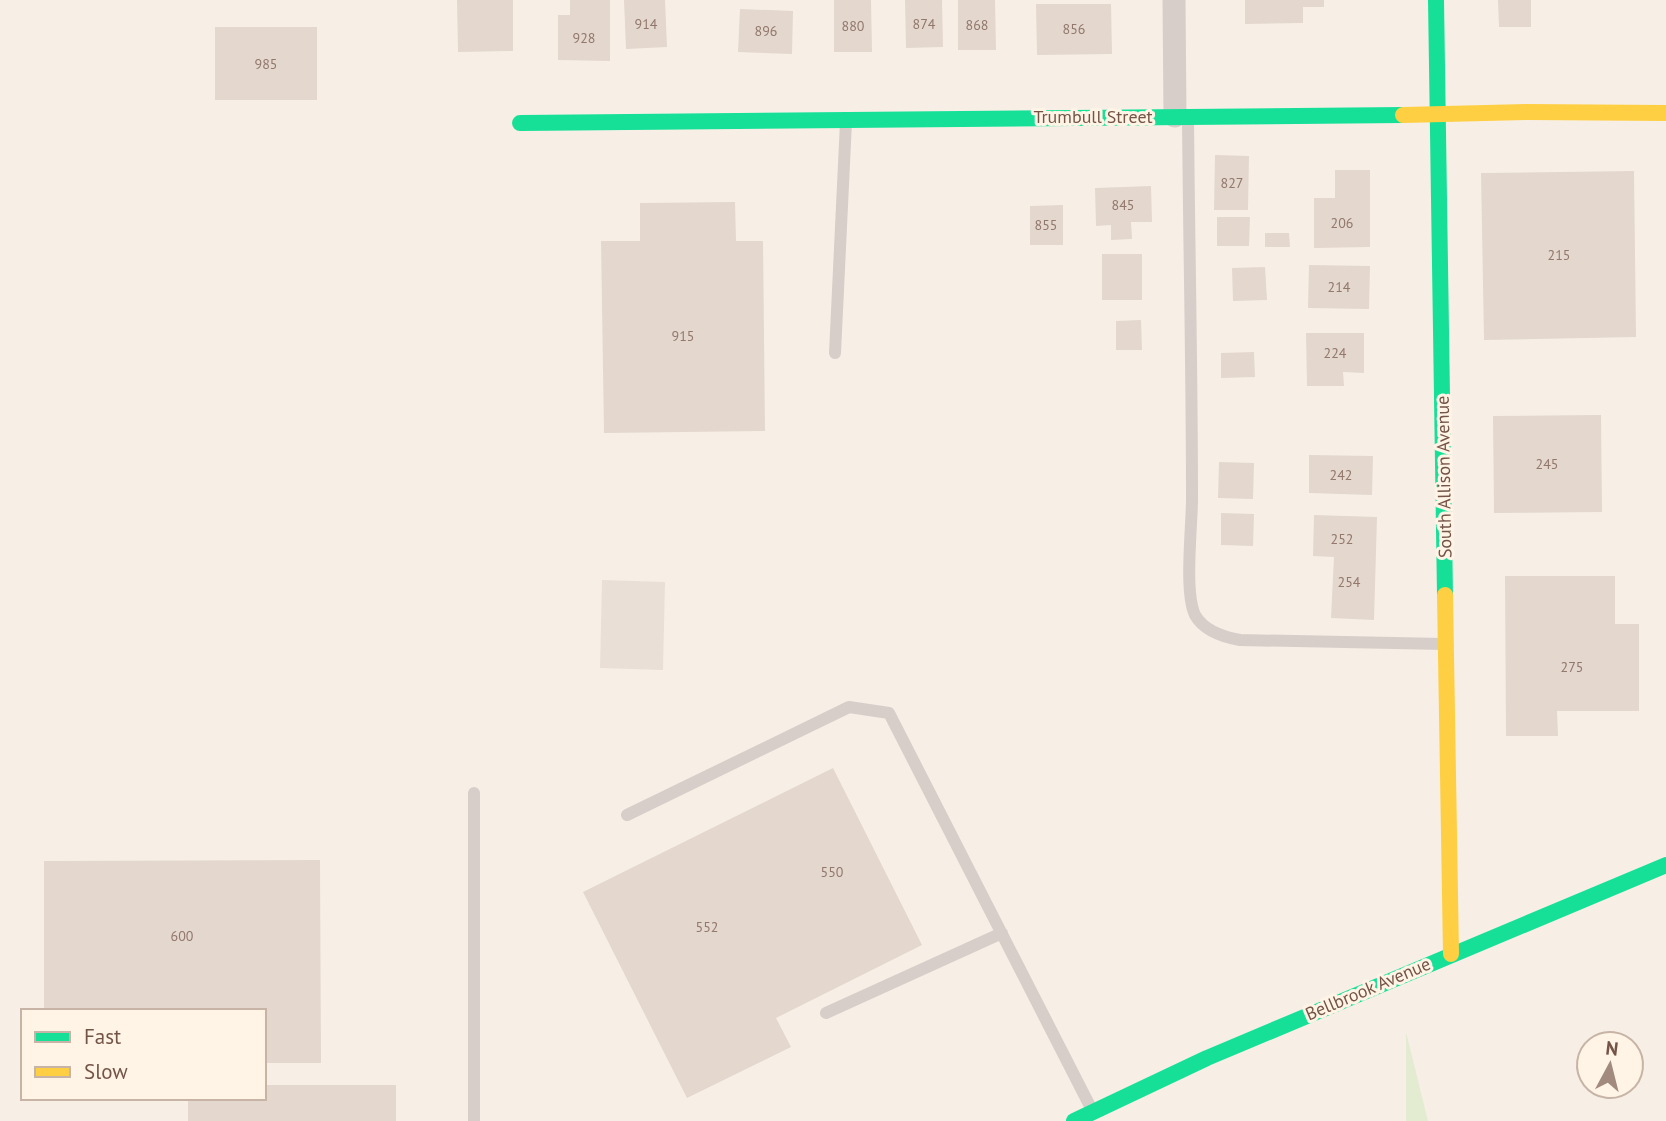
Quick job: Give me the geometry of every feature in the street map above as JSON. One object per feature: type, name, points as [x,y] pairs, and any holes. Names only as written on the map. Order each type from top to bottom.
[{"type":"street","points":[[1174,0],[1181,116]]},
{"type":"street","name":"South Allison Avenue","points":[[1436,0],[1451,954]]},
{"type":"street","name":"Trumbull Street","points":[[520,122],[1666,113]]},
{"type":"street","name":"Bellbrook Avenue","points":[[1074,1121],[1207,1058],[1666,865]]},
{"type":"lane","points":[[1181,116],[1192,501],[1190,597],[1195,615],[1207,628],[1224,637],[1240,640],[1447,644]]},
{"type":"lane","points":[[835,353],[846,118]]},
{"type":"lane","points":[[627,815],[849,707],[889,713],[1093,1112]]},
{"type":"lane","points":[[474,793],[474,1121]]},
{"type":"lane","points":[[826,1013],[1002,933]]},
{"type":"shaded area","points":[[602,580],[665,582],[663,670],[600,668]]},
{"type":"green space","points":[[1406,1032],[1428,1121],[1406,1121]]},
{"type":"building","points":[[457,0],[513,0],[513,51],[458,52]]},
{"type":"building","points":[[570,0],[610,0],[610,61],[558,60],[558,15],[570,15]]},
{"type":"building","points":[[624,0],[665,0],[667,47],[626,49]]},
{"type":"building","points":[[834,0],[871,0],[872,52],[834,52]]},
{"type":"building","points":[[905,0],[942,0],[943,47],[906,48]]},
{"type":"building","points":[[958,0],[995,0],[996,50],[958,50]]},
{"type":"building","points":[[1245,0],[1324,0],[1324,7],[1303,7],[1303,23],[1245,24]]},
{"type":"building","points":[[1498,0],[1531,0],[1531,27],[1499,27]]},
{"type":"building","points":[[1036,4],[1111,4],[1112,54],[1037,55]]},
{"type":"building","points":[[740,9],[793,11],[792,54],[738,52]]},
{"type":"building","points":[[215,27],[317,27],[317,100],[215,100]]},
{"type":"building","points":[[1215,155],[1249,156],[1248,210],[1214,210]]},
{"type":"building","points":[[1335,170],[1370,170],[1370,247],[1314,248],[1314,198],[1335,198]]},
{"type":"building","points":[[1634,171],[1636,337],[1484,340],[1481,173]]},
{"type":"building","points":[[1151,186],[1152,222],[1131,222],[1132,239],[1111,240],[1111,225],[1096,226],[1095,188]]},
{"type":"building","points":[[735,202],[736,241],[763,241],[765,431],[604,433],[601,241],[640,241],[640,203]]},
{"type":"building","points":[[1063,205],[1063,245],[1030,245],[1030,206]]},
{"type":"building","points":[[1217,217],[1250,217],[1249,246],[1217,246]]},
{"type":"building","points":[[1265,233],[1289,233],[1290,247],[1265,247]]},
{"type":"building","points":[[1102,254],[1142,254],[1142,300],[1102,300]]},
{"type":"building","points":[[1309,265],[1370,266],[1369,309],[1308,308]]},
{"type":"building","points":[[1265,267],[1267,300],[1233,301],[1232,268]]},
{"type":"building","points":[[1141,320],[1142,350],[1116,350],[1116,321]]},
{"type":"building","points":[[1306,333],[1364,333],[1364,373],[1343,372],[1344,386],[1307,386]]},
{"type":"building","points":[[1254,352],[1255,377],[1221,378],[1221,353]]},
{"type":"building","points":[[1601,415],[1602,512],[1494,513],[1493,416]]},
{"type":"building","points":[[1309,455],[1373,456],[1372,495],[1309,493]]},
{"type":"building","points":[[1219,462],[1254,463],[1253,499],[1218,498]]},
{"type":"building","points":[[1221,513],[1254,514],[1253,546],[1221,545]]},
{"type":"building","points":[[1314,515],[1377,517],[1374,620],[1331,618],[1334,557],[1313,556]]},
{"type":"building","points":[[1505,576],[1615,576],[1615,624],[1639,624],[1639,711],[1557,711],[1558,736],[1506,736]]},
{"type":"building","points":[[833,768],[922,945],[776,1018],[791,1047],[687,1098],[583,892]]},
{"type":"building","points":[[320,860],[321,1063],[266,1063],[266,1009],[44,1009],[44,861]]},
{"type":"building","points":[[266,1085],[396,1085],[396,1121],[188,1121],[188,1100],[266,1100]]},
{"type":"traffic: fast","points":[[1436,0],[1445,595]]},
{"type":"traffic: fast","points":[[520,123],[1403,115]]},
{"type":"traffic: fast","points":[[1074,1121],[1207,1058],[1666,865]]},
{"type":"traffic: slow","points":[[1403,115],[1666,113]]},
{"type":"traffic: slow","points":[[1445,595],[1451,954]]}]
